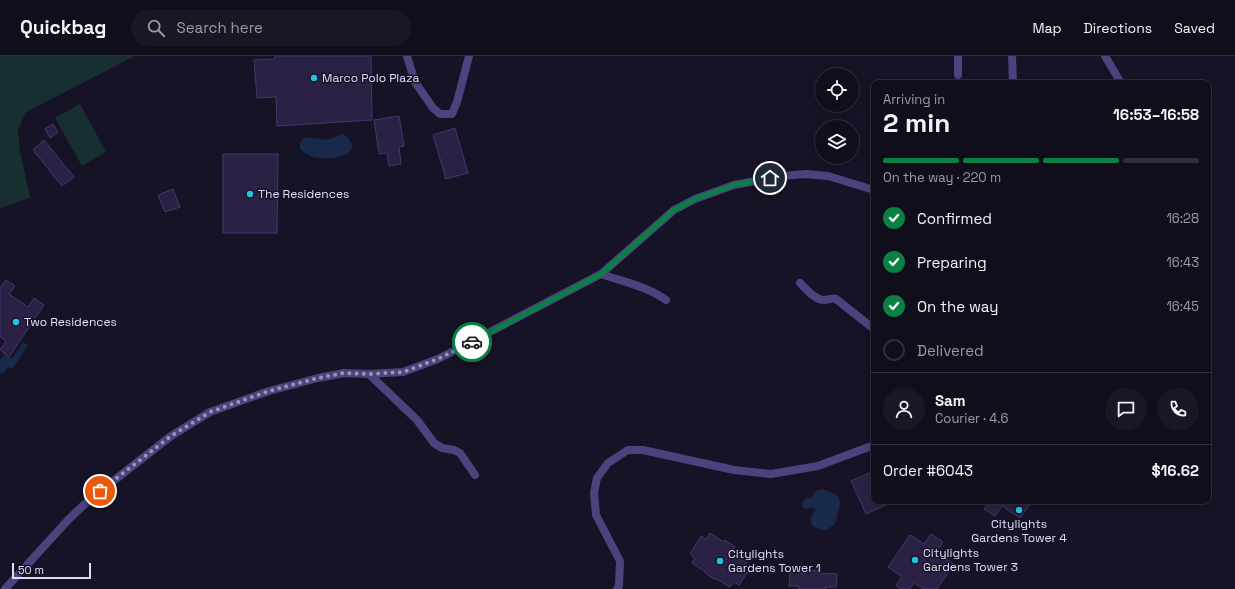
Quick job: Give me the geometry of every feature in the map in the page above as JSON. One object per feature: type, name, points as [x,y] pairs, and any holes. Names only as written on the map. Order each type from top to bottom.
[{"type":"street","points":[[407,56],[415,82],[433,108],[440,114],[452,114],[457,102],[469,56]]},
{"type":"street","points":[[958,56],[958,74]]},
{"type":"street","points":[[1012,56],[1013,80]]},
{"type":"street","points":[[1105,56],[1119,80]]},
{"type":"street","points":[[5,589],[69,519],[89,500],[171,436],[210,412],[269,391],[318,378],[344,373],[369,374],[403,372],[438,359],[601,274],[674,210],[695,199],[734,185],[782,176],[806,174],[828,176],[871,189]]},
{"type":"street","points":[[601,274],[642,287],[652,291],[666,300]]},
{"type":"street","points":[[800,283],[818,300],[836,299],[871,327]]},
{"type":"street","points":[[369,374],[417,420],[434,442],[442,448],[454,450],[460,453],[475,475]]},
{"type":"street","points":[[619,588],[620,561],[596,515],[594,493],[597,478],[608,463],[628,450],[643,450],[734,470],[771,474],[818,466],[871,446]]},
{"type":"green space","points":[[0,56],[135,56],[26,112],[18,130],[20,151],[30,198],[0,208]]},
{"type":"green space","points":[[80,104],[106,152],[82,166],[55,118]]},
{"type":"water","points":[[342,134],[349,139],[352,148],[348,153],[341,156],[317,158],[310,156],[300,149],[300,142],[306,137],[327,140]]},
{"type":"water","points":[[23,342],[28,345],[12,369],[8,367],[3,374],[0,372],[0,360],[4,354],[12,359]]},
{"type":"water","points":[[822,489],[835,494],[839,498],[840,503],[836,523],[827,530],[819,529],[812,524],[811,518],[816,510],[812,507],[806,509],[803,507],[802,503],[806,497],[812,499],[814,493]]},
{"type":"building","name":"Marco Polo Plaza","points":[[275,56],[371,56],[372,120],[277,126],[276,97],[257,98],[254,60],[275,59]]},
{"type":"building","points":[[399,116],[404,146],[399,147],[401,164],[389,166],[387,153],[379,154],[374,120]]},
{"type":"building","points":[[53,124],[58,132],[50,138],[45,129]]},
{"type":"building","points":[[455,128],[468,173],[446,179],[433,135]]},
{"type":"building","points":[[44,140],[74,177],[62,186],[33,150]]},
{"type":"building","name":"The Residences","points":[[223,154],[278,154],[277,233],[223,233]]},
{"type":"building","points":[[173,189],[180,207],[165,212],[158,195]]},
{"type":"building","name":"Two Residences","points":[[6,280],[15,286],[9,294],[28,307],[34,298],[44,305],[9,357],[0,350],[6,341],[0,337],[0,288]]},
{"type":"building","points":[[871,472],[871,504],[888,504],[866,514],[851,481]]},
{"type":"building","name":"Citylights Gardens Tower 4","points":[[987,504],[1030,504],[1020,518],[1002,506],[995,516],[984,509]]},
{"type":"building","name":"Citylights Gardens Tower 1","points":[[710,533],[724,542],[725,540],[735,547],[733,549],[749,559],[745,565],[750,568],[739,585],[734,582],[730,587],[715,578],[714,579],[692,563],[695,558],[690,554],[701,536],[706,539]]},
{"type":"building","name":"Citylights Gardens Tower 3","points":[[931,534],[943,542],[936,552],[954,564],[937,589],[923,589],[914,583],[910,589],[901,589],[896,585],[902,577],[888,567],[910,535],[924,544]]},
{"type":"building","points":[[806,570],[818,571],[818,573],[837,574],[836,587],[826,587],[826,589],[799,589],[799,586],[789,586],[790,572],[806,573]]},
{"type":"way so far","points":[[100,491],[171,436],[210,412],[269,391],[318,378],[344,373],[369,374],[403,372],[438,359],[472,342]]},
{"type":"place","name":"Marco Polo Plaza","points":[[314,78]]},
{"type":"place","name":"The Residences","points":[[250,194]]},
{"type":"place","name":"Two Residences","points":[[16,322]]},
{"type":"place","name":"Citylights Gardens Tower 4","points":[[1019,510]]},
{"type":"place","name":"Citylights Gardens Tower 3","points":[[915,560]]},
{"type":"place","name":"Citylights Gardens Tower 1","points":[[720,561]]},
{"type":"route","points":[[472,342],[601,274],[655,225],[674,210],[695,199],[734,185],[770,178]]}]
